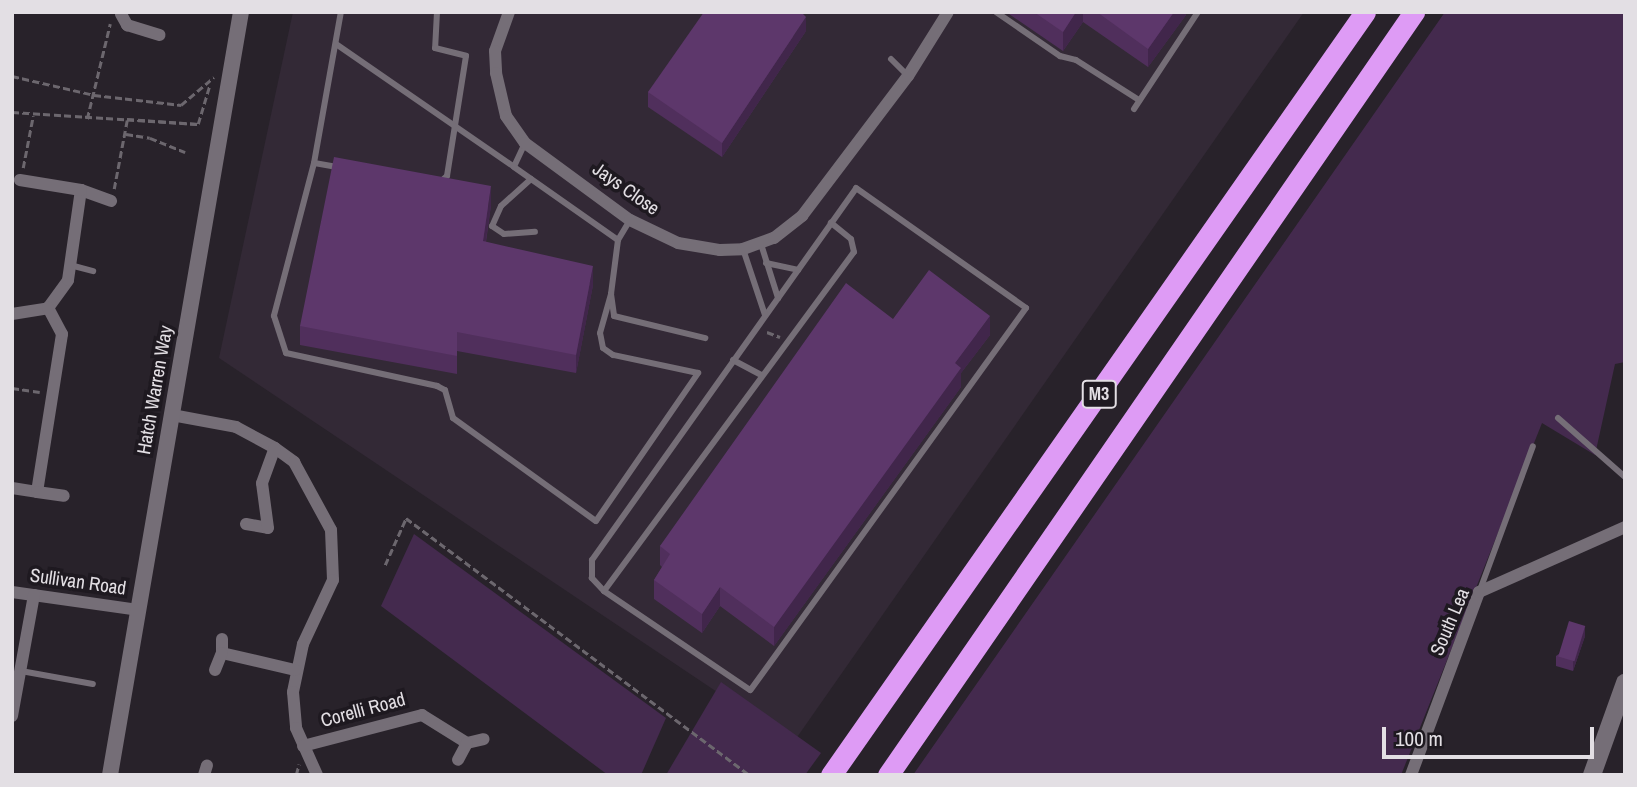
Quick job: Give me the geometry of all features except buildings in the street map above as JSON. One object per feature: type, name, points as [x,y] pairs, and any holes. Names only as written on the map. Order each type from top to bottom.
[{"type":"highway","name":"M3","points":[[831,775],[1365,12]]},
{"type":"highway","name":"M3","points":[[888,775],[1414,12]]},
{"type":"main road","points":[[1592,775],[1625,683]]},
{"type":"street","name":"Hatch Warren Way","points":[[110,775],[241,12]]},
{"type":"street","name":"Jays Close","points":[[509,12],[495,51],[496,73],[506,116],[525,142],[630,220],[678,243],[743,249],[761,244],[802,216],[908,76],[948,12]]},
{"type":"street","points":[[115,13],[127,25],[160,35]]},
{"type":"street","points":[[20,180],[81,190],[111,201]]},
{"type":"street","points":[[12,314],[48,308],[68,280],[81,190]]},
{"type":"street","points":[[37,492],[62,334],[48,308]]},
{"type":"street","points":[[172,415],[236,427],[275,448],[294,462],[331,530],[334,547],[327,599],[295,670],[295,720],[303,746],[317,775]]},
{"type":"street","points":[[246,524],[268,528],[262,483],[275,448]]},
{"type":"street","points":[[12,488],[64,496]]},
{"type":"street","name":"South Lea","points":[[1411,775],[1479,592],[1625,527]]},
{"type":"street","name":"Sullivan Road","points":[[12,592],[138,610]]},
{"type":"street","points":[[12,716],[34,595]]},
{"type":"street","points":[[215,670],[222,653],[222,639]]},
{"type":"street","points":[[222,653],[295,670]]},
{"type":"street","name":"Corelli Road","points":[[303,746],[422,715],[467,743]]},
{"type":"street","points":[[458,760],[467,743],[484,739]]},
{"type":"lane","points":[[341,12],[314,163],[274,316],[286,353],[445,390],[453,418],[596,521],[698,373],[612,355],[603,348],[600,333],[611,295],[618,240],[630,220]]},
{"type":"lane","points":[[424,183],[436,185],[447,176],[466,56],[435,48],[437,12]]},
{"type":"lane","points":[[996,12],[1060,56],[1076,60],[1139,100]]},
{"type":"lane","points":[[1134,109],[1198,12]]},
{"type":"lane","points":[[335,44],[618,240]]},
{"type":"lane","points":[[891,59],[908,76]]},
{"type":"lane","points":[[514,167],[525,142]]},
{"type":"lane","points":[[314,163],[345,168]]},
{"type":"lane","points":[[531,179],[501,206],[492,226],[504,234],[535,232]]},
{"type":"lane","points":[[856,188],[1026,309],[750,690],[604,592],[592,578],[592,560],[831,223],[856,188]]},
{"type":"lane","points":[[604,592],[854,252],[851,239],[831,223]]},
{"type":"lane","points":[[761,244],[778,298]]},
{"type":"lane","points":[[743,249],[765,315]]},
{"type":"lane","points":[[766,263],[798,270]]},
{"type":"lane","points":[[70,265],[93,271]]},
{"type":"lane","points":[[611,295],[614,316],[621,321],[705,338]]},
{"type":"lane","points":[[733,360],[761,375]]},
{"type":"lane","points":[[1558,418],[1625,477]]},
{"type":"lane","points":[[1479,592],[1533,446]]},
{"type":"lane","points":[[20,671],[93,684]]},
{"type":"path","points":[[88,119],[115,13]]},
{"type":"path","points":[[12,76],[94,95],[181,104],[210,84]]},
{"type":"path","points":[[12,112],[198,124],[211,76],[220,78]]},
{"type":"path","points":[[20,180],[33,115]]},
{"type":"path","points":[[111,201],[127,120]]},
{"type":"path","points":[[126,134],[150,138],[185,152]]},
{"type":"path","points":[[757,328],[790,341]]},
{"type":"path","points":[[12,388],[54,394]]},
{"type":"path","points":[[385,565],[406,518],[750,775]]},
{"type":"shaded area","points":[[293,12],[1304,12],[793,743],[219,358]]},
{"type":"shaded area","points":[[1445,12],[1625,12],[1625,362],[1615,364],[1595,455],[1542,423],[1401,775],[913,775]]},
{"type":"shaded area","points":[[414,534],[666,718],[641,775],[608,775],[381,606]]},
{"type":"shaded area","points":[[721,682],[821,753],[805,775],[666,775]]}]
